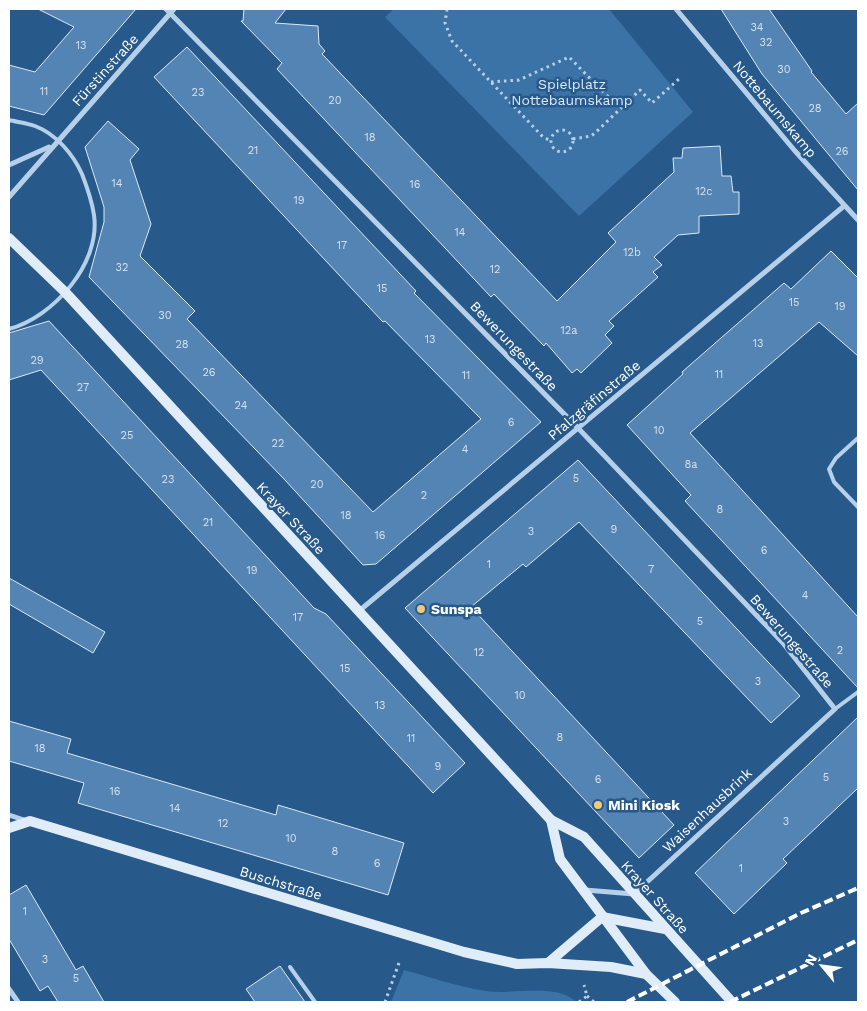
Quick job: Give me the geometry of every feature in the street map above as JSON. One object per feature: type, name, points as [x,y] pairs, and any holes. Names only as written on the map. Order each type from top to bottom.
[{"type":"main road","name":"Krayer Straße","points":[[9,238],[65,292],[551,820],[584,838],[732,1002]]},
{"type":"main road","name":"Krayer Straße","points":[[551,820],[560,859],[646,974],[675,1002]]},
{"type":"main road","points":[[9,828],[30,821]]},
{"type":"main road","name":"Buschstraße","points":[[30,821],[464,952],[516,964],[548,963],[611,967],[646,974]]},
{"type":"main road","points":[[548,963],[602,917],[665,929]]},
{"type":"street","name":"Bewerungestraße","points":[[166,9],[173,11],[578,428],[783,643],[836,709]]},
{"type":"street","name":"Nottebaumskamp","points":[[676,9],[795,151],[858,220]]},
{"type":"street","name":"Fürstinstraße","points":[[9,197],[57,140],[173,11]]},
{"type":"street","name":"Fürstinstraße","points":[[9,165],[52,146]]},
{"type":"street","name":"Pfalzgräfinstraße","points":[[359,612],[844,206]]},
{"type":"street","name":"Waisenhausbrink","points":[[634,894],[836,709]]},
{"type":"street","name":"Buschstraße","points":[[9,815],[30,821]]},
{"type":"street","points":[[582,890],[634,894]]},
{"type":"street","points":[[9,989],[18,1002]]},
{"type":"lane","points":[[9,120],[36,126],[57,140],[75,159],[85,182],[94,216],[92,241],[82,270],[65,292],[42,315],[9,329]]},
{"type":"lane","points":[[858,438],[836,458],[829,469],[834,482],[858,508]]},
{"type":"lane","points":[[836,709],[858,692]]},
{"type":"lane","points":[[290,967],[315,1002]]},
{"type":"path","points":[[447,9],[445,23],[452,41],[543,137],[551,140]]},
{"type":"path","points":[[491,82],[520,80],[569,57],[620,109]]},
{"type":"path","points":[[573,139],[591,136],[640,90],[652,103],[679,79]]},
{"type":"path","points":[[559,130],[570,133],[573,139],[570,149],[563,152],[553,148],[551,140],[559,130]]},
{"type":"path","points":[[385,1002],[400,960]]},
{"type":"path","points":[[587,996],[594,1002]]},
{"type":"green space","name":"Spielplatz Nottebaumskamp","points":[[394,9],[609,9],[693,112],[579,216],[385,17]]},
{"type":"green space","points":[[404,970],[486,991],[546,991],[568,996],[576,1002],[391,1002]]},
{"type":"building","points":[[38,9],[136,9],[44,115],[9,106],[9,65],[35,72],[74,27]]},
{"type":"building","points":[[244,9],[286,9],[275,23],[318,26],[319,44],[325,51],[322,54],[557,301],[616,242],[608,233],[674,172],[673,158],[682,158],[683,148],[720,146],[722,176],[731,176],[733,192],[739,192],[739,214],[699,216],[699,233],[678,235],[654,257],[662,265],[653,272],[658,277],[609,321],[614,326],[605,335],[612,343],[581,373],[577,369],[572,373],[546,343],[544,346],[494,294],[491,297],[277,69],[282,63],[241,21],[243,21]]},
{"type":"building","points":[[721,9],[769,9],[811,72],[846,114],[858,103],[858,190],[762,74]]},
{"type":"building","points":[[187,47],[416,291],[414,293],[541,422],[376,564],[363,565],[284,479],[89,277],[104,222],[104,207],[85,147],[108,121],[139,149],[130,160],[151,224],[140,256],[195,311],[187,319],[373,512],[481,419],[385,321],[383,322],[154,77]]},
{"type":"building","points":[[831,251],[858,278],[858,356],[819,322],[690,433],[858,617],[858,688],[685,501],[691,495],[627,425],[683,374],[682,372],[784,283],[791,289]]},
{"type":"building","points":[[49,321],[314,608],[326,614],[465,763],[433,793],[41,370],[9,380],[9,333]]},
{"type":"building","points":[[578,460],[800,696],[771,723],[579,522],[526,567],[523,564],[471,607],[674,825],[639,858],[405,608]]},
{"type":"building","points":[[9,578],[105,632],[93,653],[9,604]]},
{"type":"building","points":[[858,717],[858,788],[783,859],[787,863],[734,914],[695,873]]},
{"type":"building","points":[[9,721],[71,739],[67,753],[276,815],[278,805],[404,843],[388,895],[78,803],[84,783],[9,761]]},
{"type":"building","points":[[26,885],[76,970],[83,966],[104,1002],[58,1002],[48,986],[40,991],[9,939],[9,895]]},
{"type":"building","points":[[280,966],[305,1002],[255,1002],[246,989]]},
{"type":"railway","points":[[627,1002],[801,913],[858,888]]},
{"type":"railway","points":[[730,1002],[858,940]]},
{"type":"place","name":"Sunspa","points":[[421,609]]},
{"type":"place","name":"Mini Kiosk","points":[[598,805]]}]
